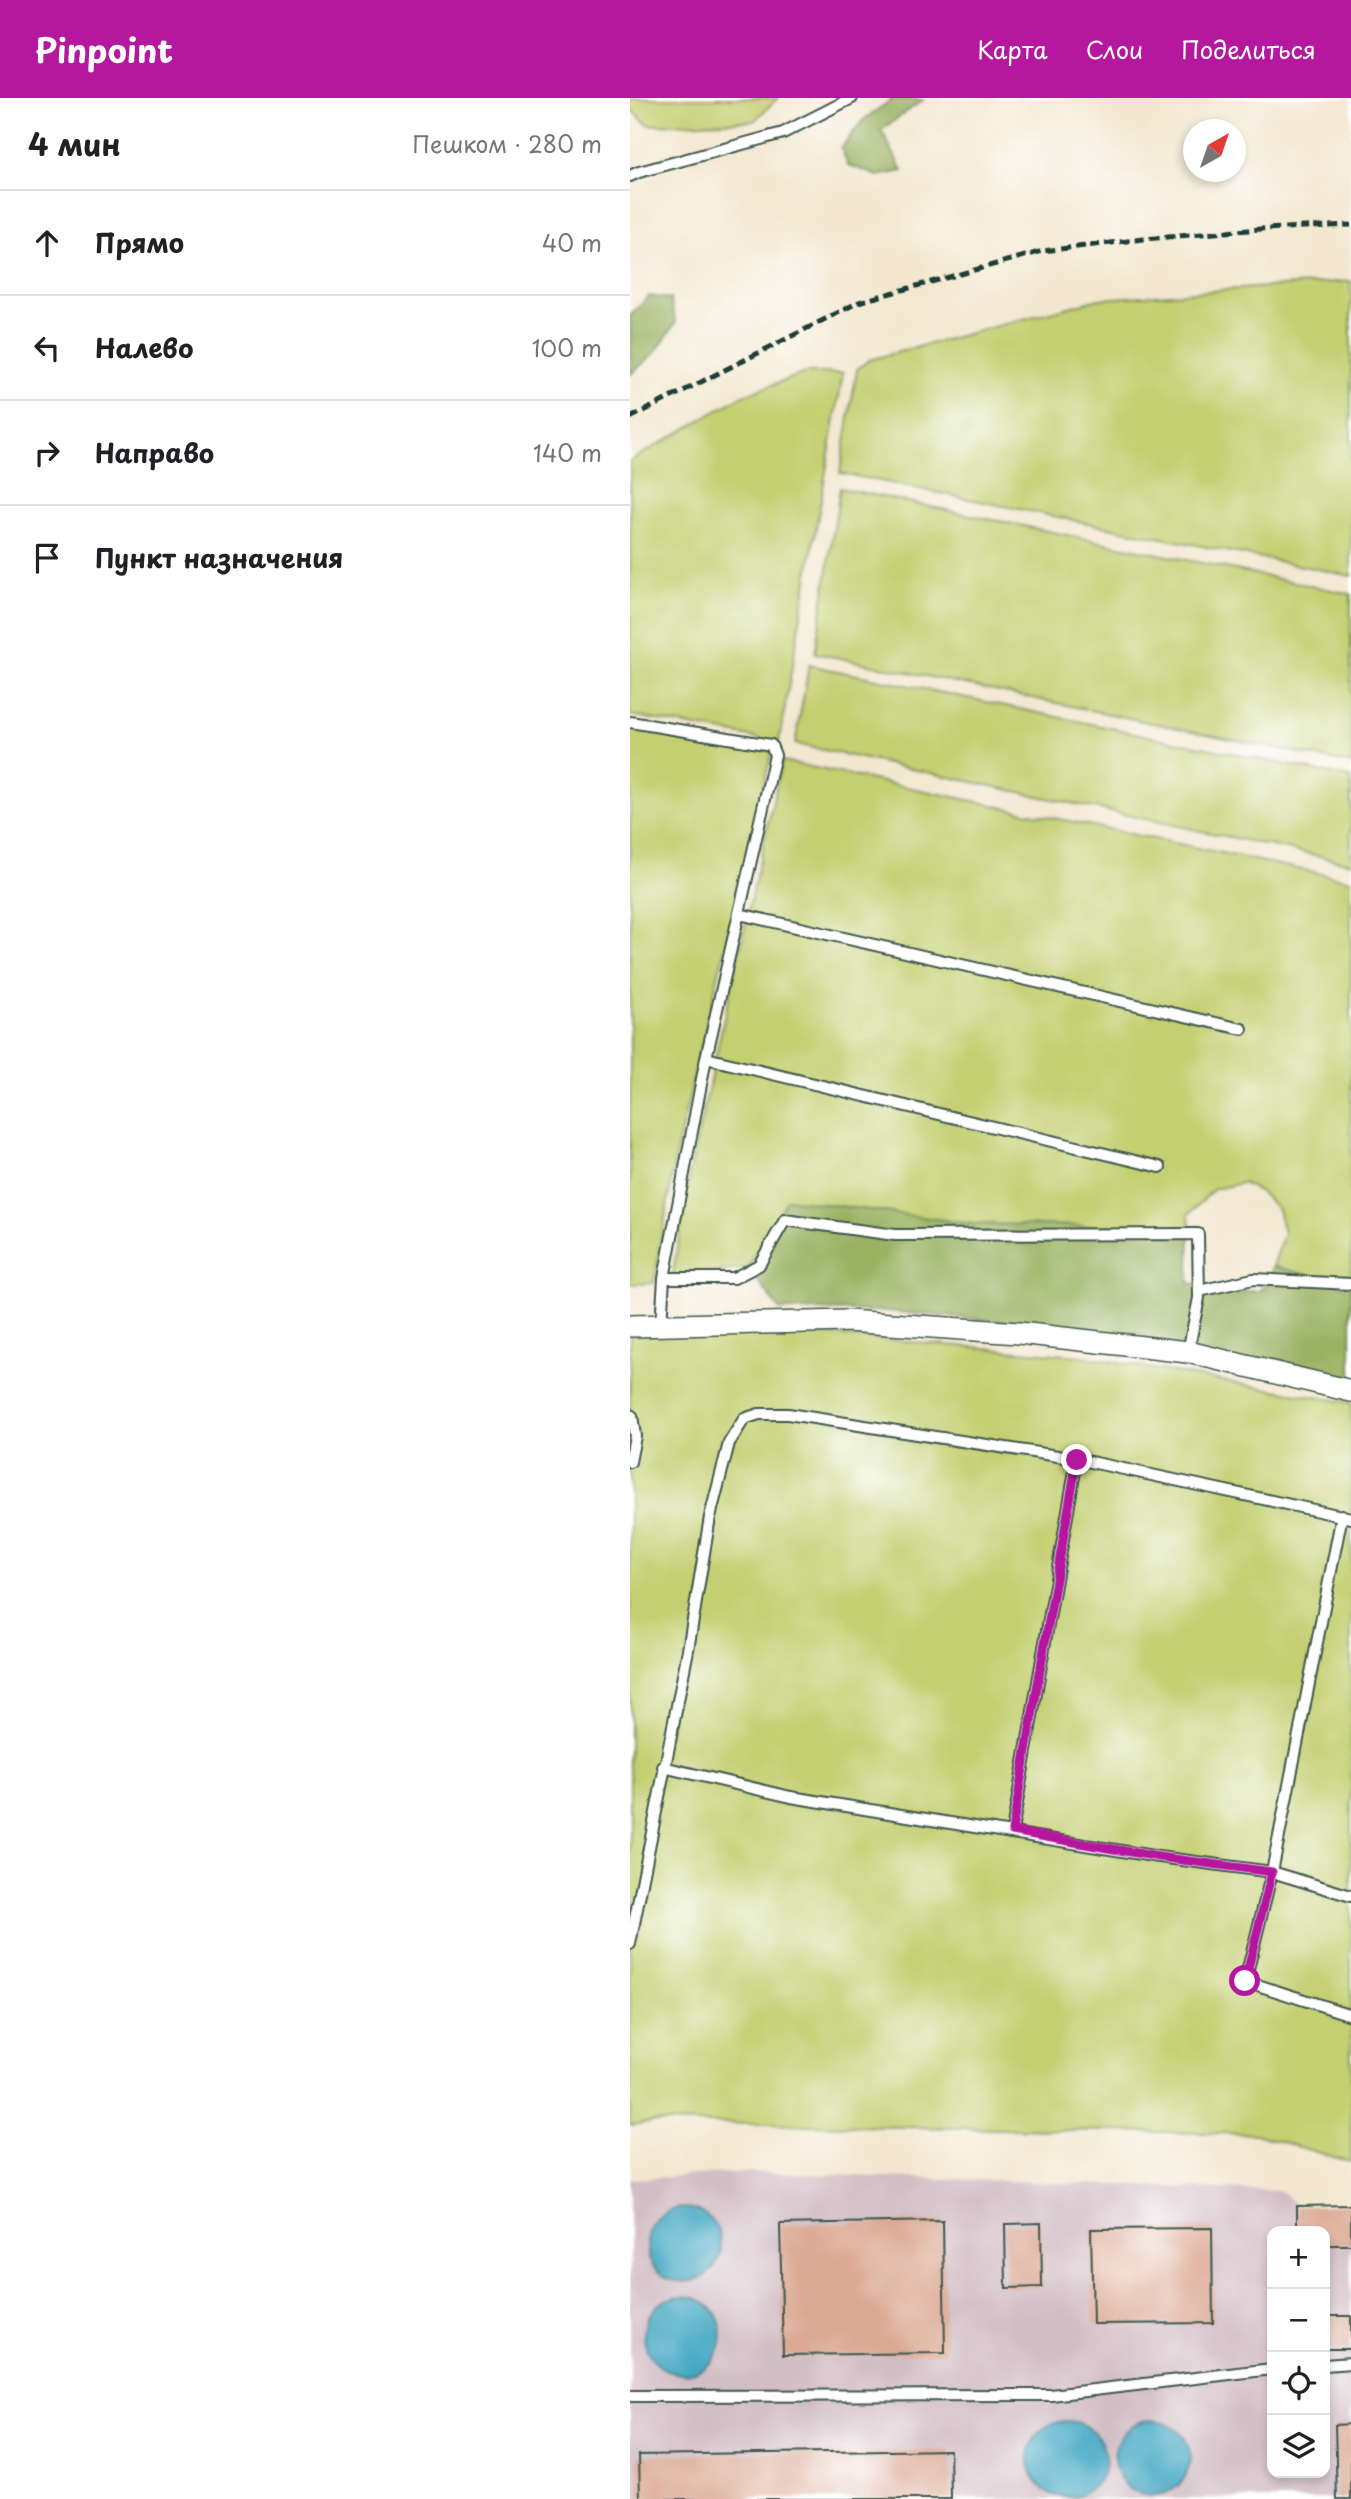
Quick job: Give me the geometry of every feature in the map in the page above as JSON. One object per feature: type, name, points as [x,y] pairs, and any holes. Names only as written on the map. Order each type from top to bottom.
[{"type":"street","points":[[630,1326],[847,1321],[1019,1333],[1188,1352],[1351,1391]]},
{"type":"lane","points":[[630,176],[783,134],[852,98]]},
{"type":"lane","points":[[630,722],[771,745],[775,755],[706,1059],[664,1278],[661,1325]]},
{"type":"lane","points":[[739,914],[1242,1029]]},
{"type":"lane","points":[[706,1059],[1160,1167]]},
{"type":"lane","points":[[664,1278],[734,1278],[759,1265],[785,1220],[895,1235],[1198,1234],[1199,1291],[1188,1352]]},
{"type":"lane","points":[[1199,1291],[1253,1279],[1351,1284]]},
{"type":"lane","points":[[630,1944],[688,1650],[710,1517],[729,1443],[744,1419],[759,1414],[788,1413],[1077,1460],[1346,1517],[1272,1872],[1245,1981],[1351,2015]]},
{"type":"lane","points":[[630,1415],[635,1436],[630,1462]]},
{"type":"lane","points":[[1012,1831],[1077,1460]]},
{"type":"lane","points":[[663,1767],[791,1797],[1159,1857],[1272,1872],[1351,1896]]},
{"type":"lane","points":[[1330,2365],[1351,2363]]},
{"type":"lane","points":[[630,2396],[1051,2395],[1267,2370]]},
{"type":"shaded area","points":[[748,2172],[1281,2191],[1297,2206],[1351,2205],[1351,2499],[630,2499],[630,2179]]},
{"type":"green space","points":[[633,98],[778,98],[754,121],[649,125],[630,109],[630,101]]},
{"type":"green space","points":[[894,98],[923,100],[881,130],[903,171],[878,176],[848,165],[841,148],[863,120]]},
{"type":"green space","points":[[1351,281],[1351,576],[840,473],[857,369],[869,360],[1099,299]]},
{"type":"green space","points":[[649,296],[670,299],[676,322],[655,353],[631,374],[630,316]]},
{"type":"green space","points":[[805,373],[843,373],[779,742],[630,715],[630,461],[744,395]]},
{"type":"green space","points":[[840,488],[1351,594],[1351,764],[815,653]]},
{"type":"green space","points":[[809,665],[1351,778],[1351,863],[795,744]]},
{"type":"green space","points":[[630,725],[772,751],[677,1148],[654,1283],[630,1284]]},
{"type":"green space","points":[[782,761],[1351,880],[1351,1286],[1273,1266],[1284,1233],[1278,1209],[1260,1192],[1243,1183],[1214,1189],[1189,1214],[1190,1228],[973,1224],[787,1199],[748,1268],[672,1278],[692,1161]]},
{"type":"green space","points":[[787,1199],[973,1224],[1190,1228],[1189,1283],[1234,1291],[1260,1291],[1271,1279],[1273,1266],[1351,1286],[1351,1384],[1028,1324],[887,1311],[780,1310],[748,1268]]},
{"type":"green space","points":[[759,1329],[1079,1356],[1351,1403],[1351,2162],[1255,2134],[655,2122],[630,2125],[630,1334]]},
{"type":"water","points":[[684,2208],[698,2211],[710,2219],[718,2231],[721,2245],[718,2259],[710,2271],[698,2279],[684,2282],[670,2279],[658,2271],[650,2259],[647,2245],[650,2231],[658,2219],[670,2211]]},
{"type":"water","points":[[683,2296],[698,2299],[710,2308],[719,2320],[722,2335],[719,2350],[710,2362],[698,2371],[683,2374],[668,2371],[656,2362],[647,2350],[644,2335],[647,2320],[656,2308],[668,2299]]},
{"type":"water","points":[[1145,2420],[1159,2420],[1173,2426],[1184,2437],[1190,2458],[1187,2473],[1179,2485],[1159,2496],[1145,2496],[1131,2490],[1120,2479],[1114,2465],[1114,2451],[1120,2437],[1131,2426]]},
{"type":"water","points":[[1060,2421],[1074,2421],[1088,2427],[1099,2438],[1105,2459],[1102,2474],[1094,2486],[1074,2497],[1060,2497],[1046,2491],[1035,2480],[1029,2466],[1029,2452],[1035,2438],[1046,2427]]},
{"type":"building","points":[[1351,2205],[1351,2245],[1330,2245],[1330,2226],[1297,2226],[1297,2206]]},
{"type":"building","points":[[943,2221],[945,2353],[783,2355],[780,2224]]},
{"type":"building","points":[[1041,2223],[1042,2287],[1006,2288],[1005,2224]]},
{"type":"building","points":[[1212,2228],[1213,2323],[1093,2324],[1091,2229]]},
{"type":"building","points":[[1330,2316],[1351,2316],[1351,2349],[1330,2349]]},
{"type":"building","points":[[1351,2424],[1351,2499],[1337,2499],[1335,2425]]},
{"type":"building","points":[[950,2450],[951,2499],[640,2499],[639,2455]]},
{"type":"railway","points":[[630,418],[859,302],[1043,251],[1261,229],[1351,225]]},
{"type":"route","points":[[1077,1460],[1012,1831],[1159,1857],[1272,1872],[1245,1981]]}]
